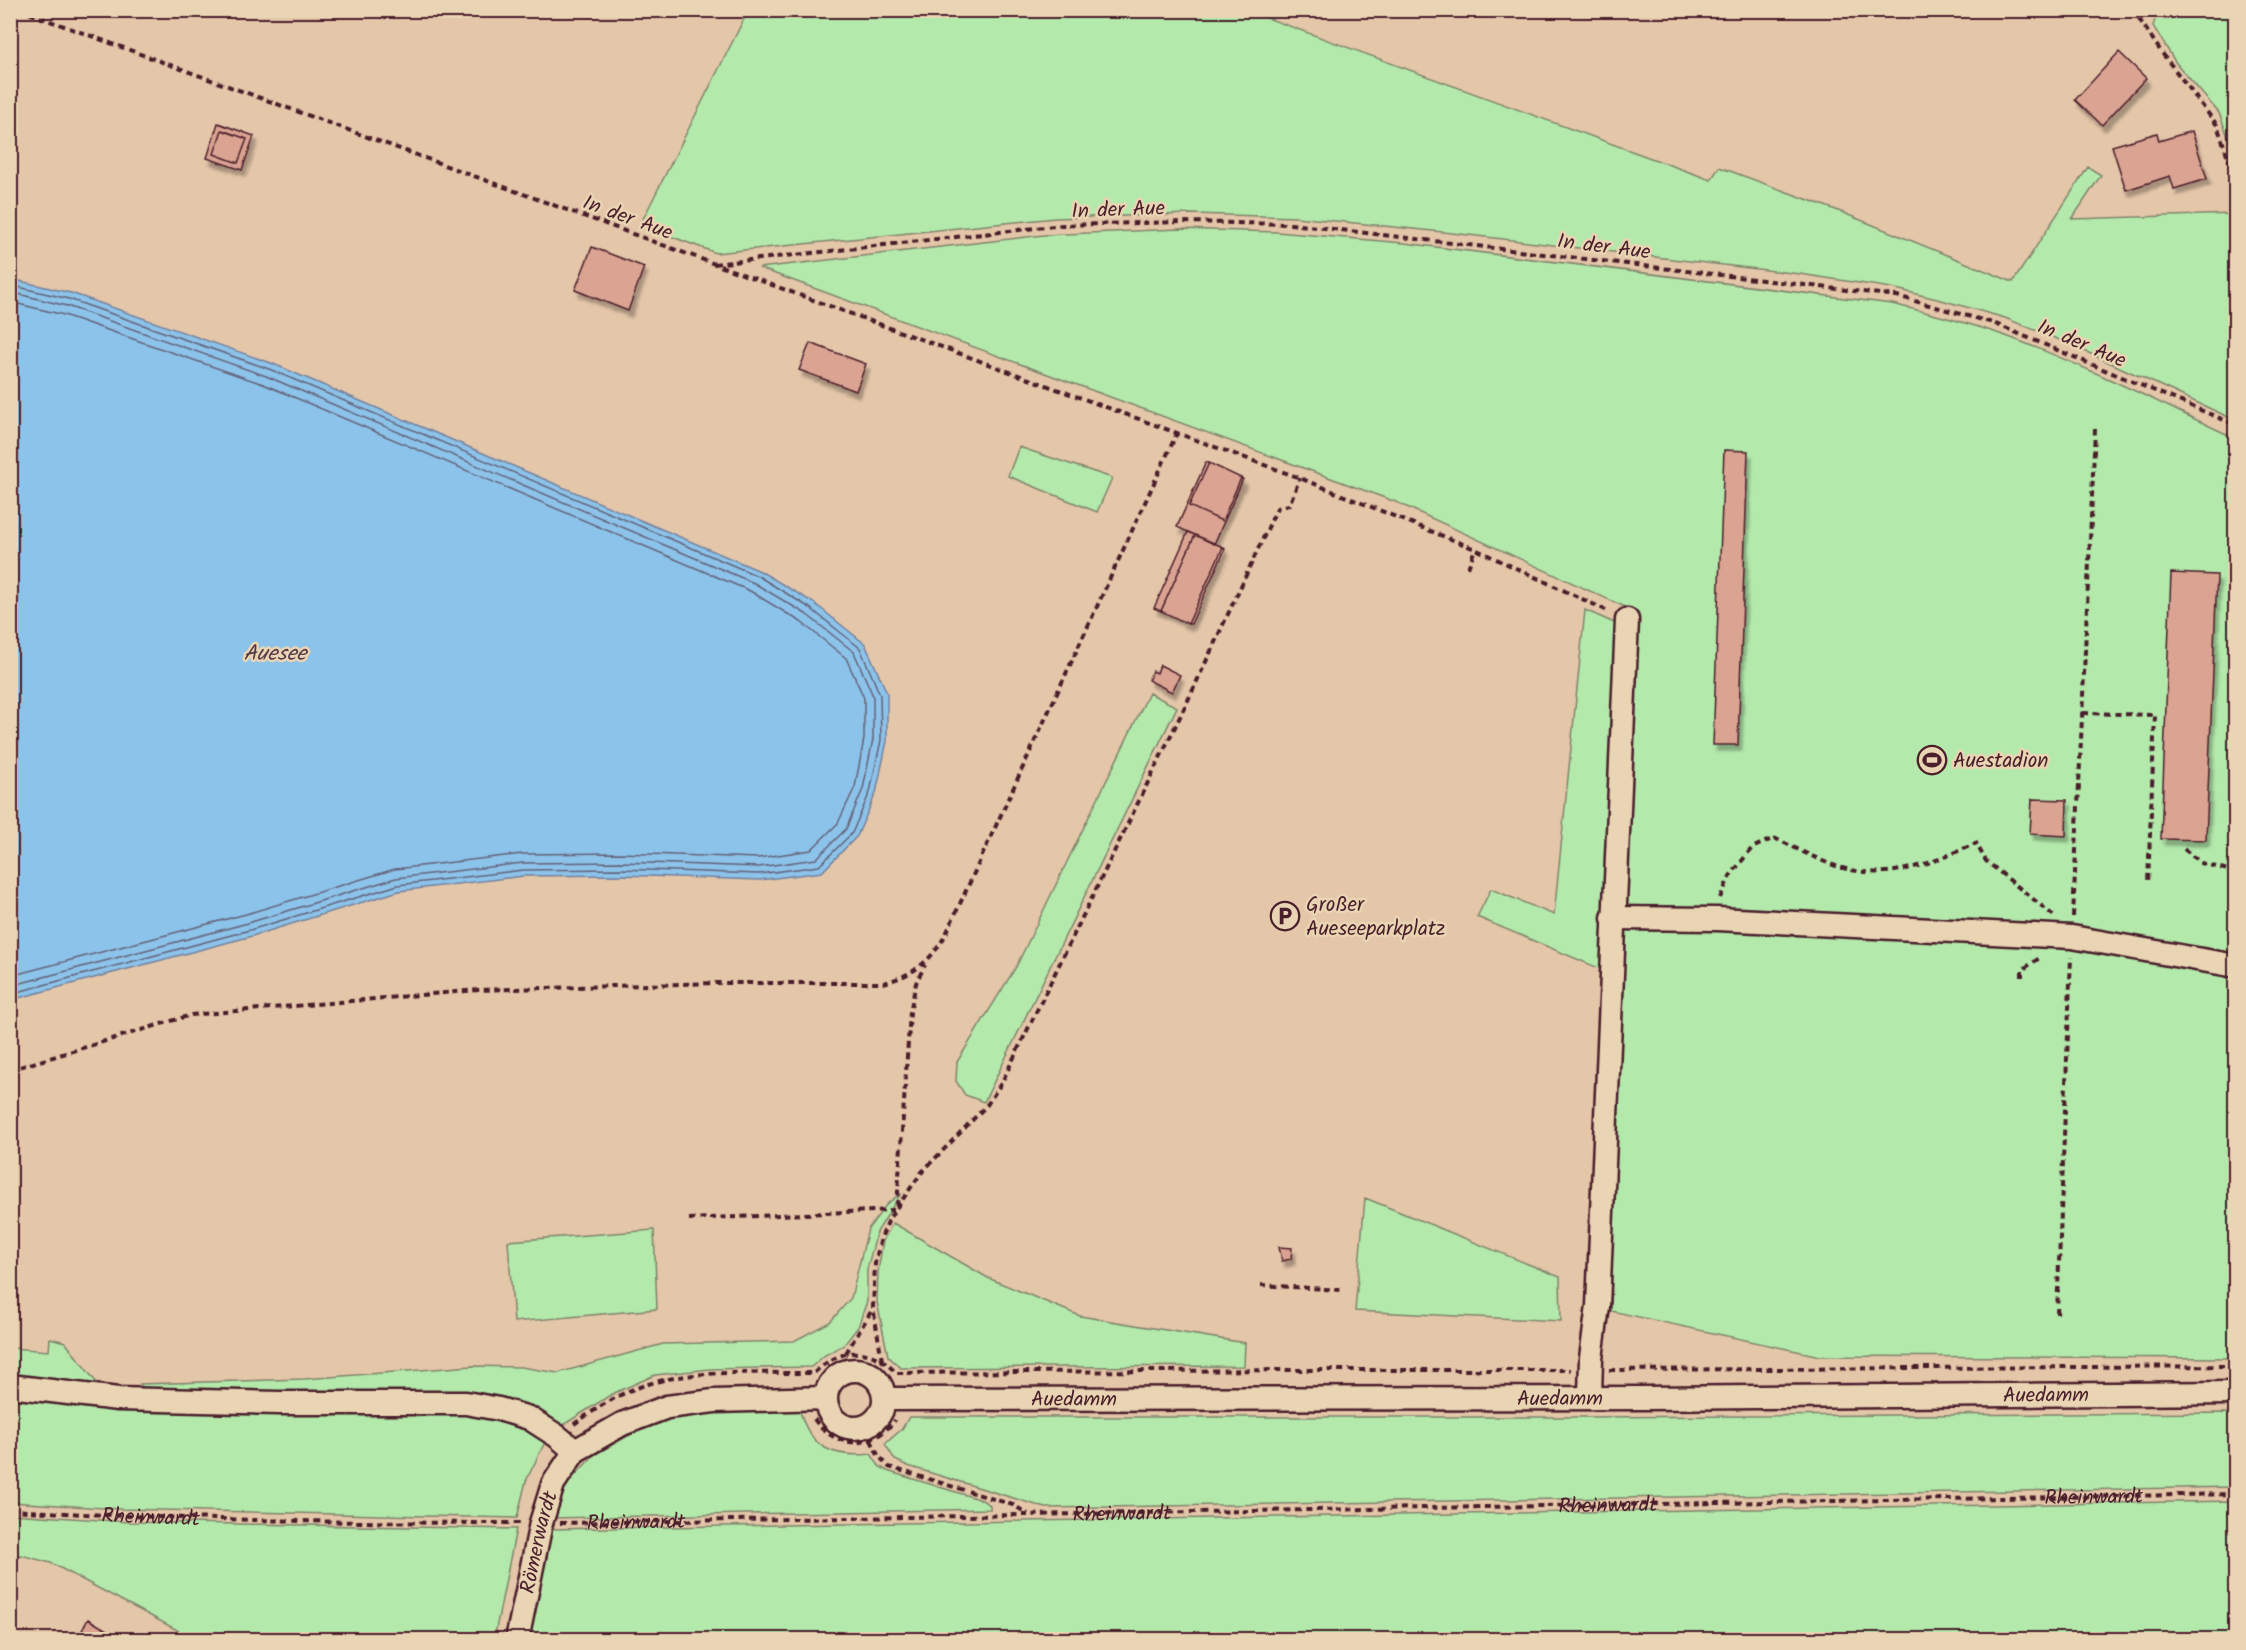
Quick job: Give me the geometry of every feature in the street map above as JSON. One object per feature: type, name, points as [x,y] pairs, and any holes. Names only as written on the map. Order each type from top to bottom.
[{"type":"street","points":[[1590,1397],[1598,1306],[1613,918],[1628,620]]},
{"type":"street","points":[[1613,918],[1717,919],[2072,937],[2235,966]]},
{"type":"street","points":[[10,1386],[118,1399],[279,1403],[466,1403],[499,1408],[530,1418],[557,1436],[574,1452],[622,1424],[667,1407],[714,1401],[817,1399],[837,1375],[849,1370],[862,1370],[874,1376],[893,1399],[870,1425],[854,1429],[839,1425],[817,1399]]},
{"type":"street","name":"Auedamm","points":[[893,1399],[2235,1393]]},
{"type":"street","name":"Römerwardt","points":[[517,1640],[541,1523],[553,1484],[574,1452]]},
{"type":"path","name":"In der Aue","points":[[20,10],[713,264],[1063,225],[1180,222],[1291,224],[1898,296],[1993,323],[2235,425]]},
{"type":"path","points":[[2135,12],[2162,53],[2217,125],[2235,180]]},
{"type":"path","points":[[713,264],[1300,478],[1475,549],[1628,620]]},
{"type":"path","points":[[2057,1314],[2095,429]]},
{"type":"path","points":[[10,1070],[191,1015],[478,990],[883,982],[899,979],[916,970],[938,949],[952,923],[1177,434]]},
{"type":"path","points":[[882,1359],[872,1310],[875,1263],[880,1238],[896,1208],[922,1172],[987,1105],[1002,1083],[1192,692],[1277,508],[1289,505],[1300,478]]},
{"type":"path","points":[[1468,568],[1475,549]]},
{"type":"path","points":[[2083,712],[2155,715],[2148,882]]},
{"type":"path","points":[[1717,919],[1720,898],[1730,876],[1752,848],[1774,838],[1816,858],[1842,867],[1873,872],[1898,871],[1937,862],[1976,843],[1986,861],[2060,921],[2072,937]]},
{"type":"path","points":[[2184,849],[2200,863],[2235,872]]},
{"type":"path","points":[[896,1208],[910,1012],[916,983],[927,961]]},
{"type":"path","points":[[689,1219],[896,1208]]},
{"type":"path","points":[[1261,1285],[1342,1290]]},
{"type":"path","points":[[846,1354],[872,1310]]},
{"type":"path","points":[[1591,1370],[2235,1366]]},
{"type":"path","points":[[814,1372],[809,1385],[817,1399],[812,1416],[822,1430],[837,1439],[854,1443],[871,1440],[886,1431],[897,1417],[893,1399],[901,1386],[896,1373]]},
{"type":"path","points":[[871,1440],[878,1455],[889,1467],[1013,1505],[1030,1515]]},
{"type":"path","name":"Rheinwardt","points":[[10,1510],[324,1523],[541,1523],[2235,1494]]},
{"type":"green space","points":[[748,11],[1248,11],[1711,180],[1719,167],[1836,210],[2013,282],[2088,167],[2101,175],[2072,219],[2235,214],[2235,420],[2067,343],[2005,318],[1892,288],[1800,274],[1443,232],[1296,217],[1192,214],[1055,218],[716,253],[640,225]]},
{"type":"green space","points":[[2158,11],[2235,11],[2235,155],[2219,113],[2176,63],[2153,26]]},
{"type":"green space","name":"Auestadion","points":[[1179,229],[1277,232],[1404,243],[1892,304],[1978,327],[2035,347],[2235,438],[2235,1358],[1820,1356],[1611,1311],[1619,976],[1636,612],[1396,502],[759,268],[1044,235]]},
{"type":"green space","points":[[1019,447],[1112,478],[1097,512],[1008,476]]},
{"type":"green space","points":[[1585,610],[1621,626],[1603,970],[1477,917],[1491,889],[1554,915]]},
{"type":"green space","points":[[1149,693],[1177,707],[984,1102],[965,1095],[956,1081],[957,1062],[1016,967]]},
{"type":"green space","points":[[901,1193],[877,1232],[867,1269],[867,1301],[858,1327],[844,1345],[825,1355],[811,1367],[710,1369],[655,1375],[612,1394],[560,1427],[543,1416],[147,1393],[140,1384],[304,1379],[472,1366],[521,1367],[558,1373],[663,1344],[794,1341],[830,1322],[851,1298],[868,1229],[887,1204]]},
{"type":"green space","points":[[1365,1198],[1560,1277],[1561,1321],[1355,1311]]},
{"type":"green space","points":[[893,1223],[988,1278],[1080,1316],[1245,1343],[1244,1366],[901,1368],[888,1356],[877,1302],[878,1272],[883,1241]]},
{"type":"green space","points":[[654,1230],[657,1309],[514,1322],[508,1241]]},
{"type":"green space","points":[[50,1338],[65,1342],[103,1391],[11,1381],[11,1348],[49,1351]]},
{"type":"green space","points":[[10,1398],[125,1410],[466,1413],[525,1428],[545,1442],[526,1481],[517,1518],[120,1509],[11,1502]]},
{"type":"green space","points":[[700,1411],[800,1411],[810,1434],[826,1448],[846,1454],[871,1454],[879,1466],[887,1471],[982,1500],[990,1505],[990,1509],[551,1518],[558,1494],[594,1455],[649,1424]]},
{"type":"green space","points":[[2235,1413],[2235,1487],[1046,1508],[908,1466],[895,1460],[885,1444],[902,1429],[909,1417],[1589,1417]]},
{"type":"green space","points":[[2235,1501],[2235,1639],[528,1640],[549,1529]]},
{"type":"green space","points":[[11,1514],[130,1522],[516,1529],[494,1639],[194,1639],[51,1563],[21,1555],[11,1556]]},
{"type":"water","name":"Auesee","points":[[11,279],[71,293],[271,363],[760,571],[814,603],[865,644],[887,693],[887,741],[876,793],[857,836],[822,872],[760,880],[620,875],[524,876],[399,891],[252,936],[11,1000]]},
{"type":"building","points":[[2119,52],[2146,78],[2102,125],[2075,100]]},
{"type":"building","points":[[218,123],[254,136],[242,170],[207,158]],"holes":[[[222,130],[247,139],[238,163],[214,154]]]},
{"type":"building","points":[[222,130],[247,139],[238,163],[214,154]]},
{"type":"building","points":[[2192,131],[2207,179],[2174,189],[2170,176],[2126,190],[2112,146],[2157,133],[2159,141]]},
{"type":"building","points":[[592,247],[644,267],[628,311],[575,290]]},
{"type":"building","points":[[810,343],[866,364],[856,391],[799,370]]},
{"type":"building","points":[[1724,450],[1748,451],[1738,745],[1713,745]]},
{"type":"building","points":[[1206,462],[1209,463],[1189,506],[1222,521],[1241,478],[1243,479],[1214,544],[1177,527]]},
{"type":"building","points":[[1209,463],[1241,478],[1222,521],[1189,506]]},
{"type":"building","points":[[1188,532],[1195,535],[1161,611],[1154,608]]},
{"type":"building","points":[[1195,535],[1223,547],[1188,624],[1161,611]]},
{"type":"building","points":[[1223,547],[1225,549],[1191,624],[1188,624]]},
{"type":"building","points":[[2171,573],[2217,575],[2206,840],[2161,839]]},
{"type":"building","points":[[1160,665],[1180,675],[1172,692],[1148,680],[1153,671],[1157,673]]},
{"type":"building","points":[[2032,799],[2067,800],[2066,836],[2030,834]]},
{"type":"building","points":[[1279,1247],[1292,1248],[1291,1259],[1282,1261]]},
{"type":"building","points":[[88,1619],[124,1640],[77,1640]]},
{"type":"place","name":"Auestadion","points":[[1932,760]]},
{"type":"place","name":"Großer Aueseeparkplatz","points":[[1285,916]]}]
